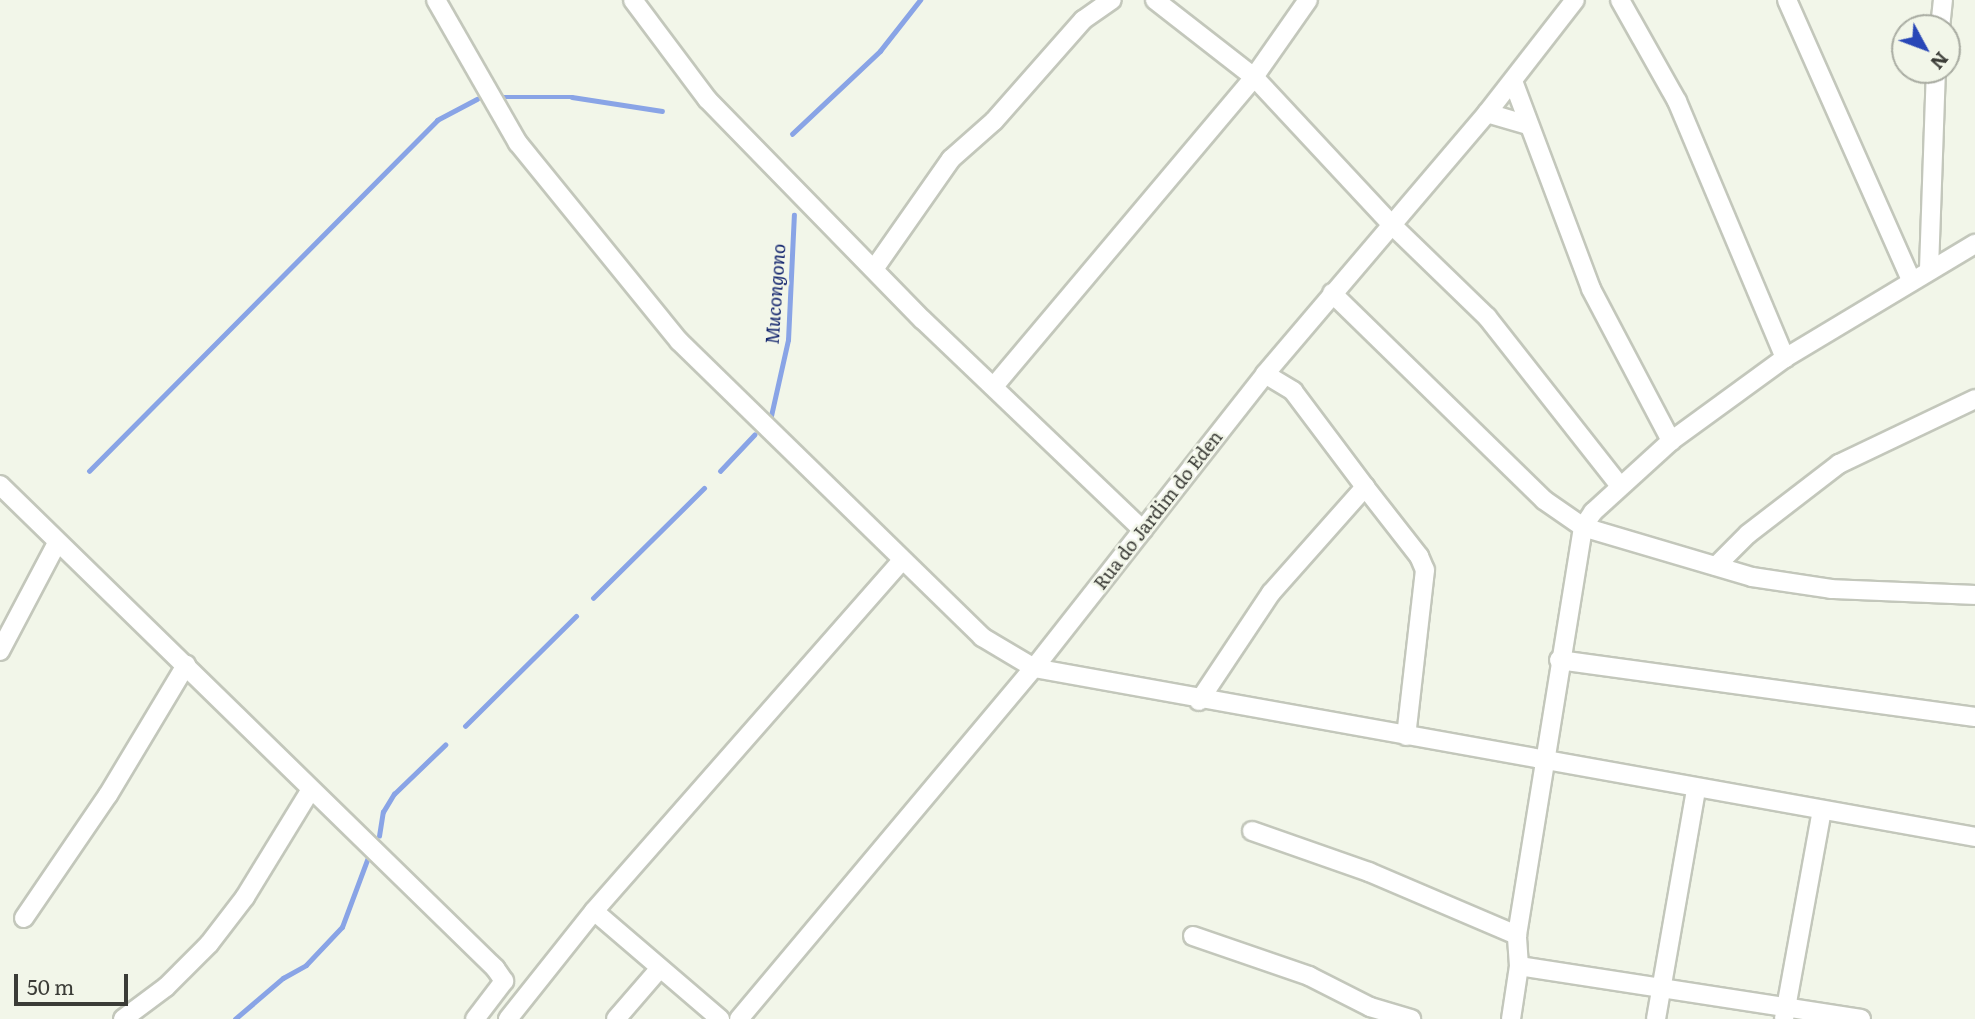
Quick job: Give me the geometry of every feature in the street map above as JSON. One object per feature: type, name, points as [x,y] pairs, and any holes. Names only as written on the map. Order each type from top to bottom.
[{"type":"street","points":[[436,0],[517,143],[679,341],[982,638],[1034,668],[1199,701],[1548,759],[1696,789],[1975,836]]},
{"type":"street","points":[[633,0],[707,99],[874,269],[1143,530]]},
{"type":"street","points":[[874,269],[951,159],[994,121],[1083,20],[1112,0]]},
{"type":"street","points":[[1156,0],[1254,76],[1391,224],[1487,317],[1620,486]]},
{"type":"street","points":[[995,385],[1254,76],[1308,0]]},
{"type":"street","name":"Rua do Jardim do Eden","points":[[739,1019],[1034,668],[1265,374],[1487,113],[1575,0]]},
{"type":"street","points":[[1620,0],[1677,101],[1785,358]]},
{"type":"street","points":[[1787,0],[1910,279]]},
{"type":"street","points":[[1513,81],[1591,289],[1671,441]]},
{"type":"street","points":[[1929,269],[1936,84]]},
{"type":"street","points":[[1487,113],[1528,125]]},
{"type":"street","points":[[1511,1019],[1520,965],[1517,935],[1548,759],[1559,660],[1583,527],[1620,486],[1671,441],[1785,358],[1910,279],[1975,244]]},
{"type":"street","points":[[1332,293],[1544,500],[1583,527],[1752,577],[1831,589],[1975,595]]},
{"type":"street","points":[[1265,374],[1293,390],[1419,555],[1425,570],[1406,736]]},
{"type":"street","points":[[1716,566],[1748,534],[1839,464],[1975,399]]},
{"type":"street","points":[[0,485],[186,665],[310,791],[495,968],[504,981],[475,1019]]},
{"type":"street","points":[[1199,701],[1271,593],[1365,487]]},
{"type":"street","points":[[0,651],[57,543]]},
{"type":"street","points":[[508,1019],[594,911],[902,561]]},
{"type":"street","points":[[1559,660],[1975,717]]},
{"type":"street","points":[[24,918],[108,795],[186,665]]},
{"type":"street","points":[[1656,1019],[1659,987],[1696,789]]},
{"type":"street","points":[[123,1019],[166,987],[209,944],[245,897],[310,791]]},
{"type":"street","points":[[1785,1012],[1822,810]]},
{"type":"street","points":[[1252,831],[1369,872],[1517,935]]},
{"type":"street","points":[[594,911],[720,1019]]},
{"type":"street","points":[[1193,936],[1309,976],[1370,1007],[1411,1019]]},
{"type":"street","points":[[1520,965],[1659,987],[1785,1012],[1861,1019]]},
{"type":"street","points":[[616,1019],[660,968]]},
{"type":"waterway","name":"Mucongono","points":[[792,134],[880,51],[920,0]]},
{"type":"waterway","points":[[501,97],[572,97],[662,111]]},
{"type":"waterway","points":[[89,471],[437,120],[477,99]]},
{"type":"waterway","name":"Mucongono","points":[[771,416],[788,340],[794,215]]},
{"type":"waterway","name":"Mucongono","points":[[720,471],[754,435]]},
{"type":"waterway","name":"Mucongono","points":[[593,598],[704,488]]},
{"type":"waterway","name":"Mucongono","points":[[465,726],[576,616]]},
{"type":"waterway","name":"Mucongono","points":[[379,836],[383,812],[394,794],[445,745]]},
{"type":"waterway","name":"Mucongono","points":[[235,1019],[283,978],[306,965],[342,927],[367,860]]}]
